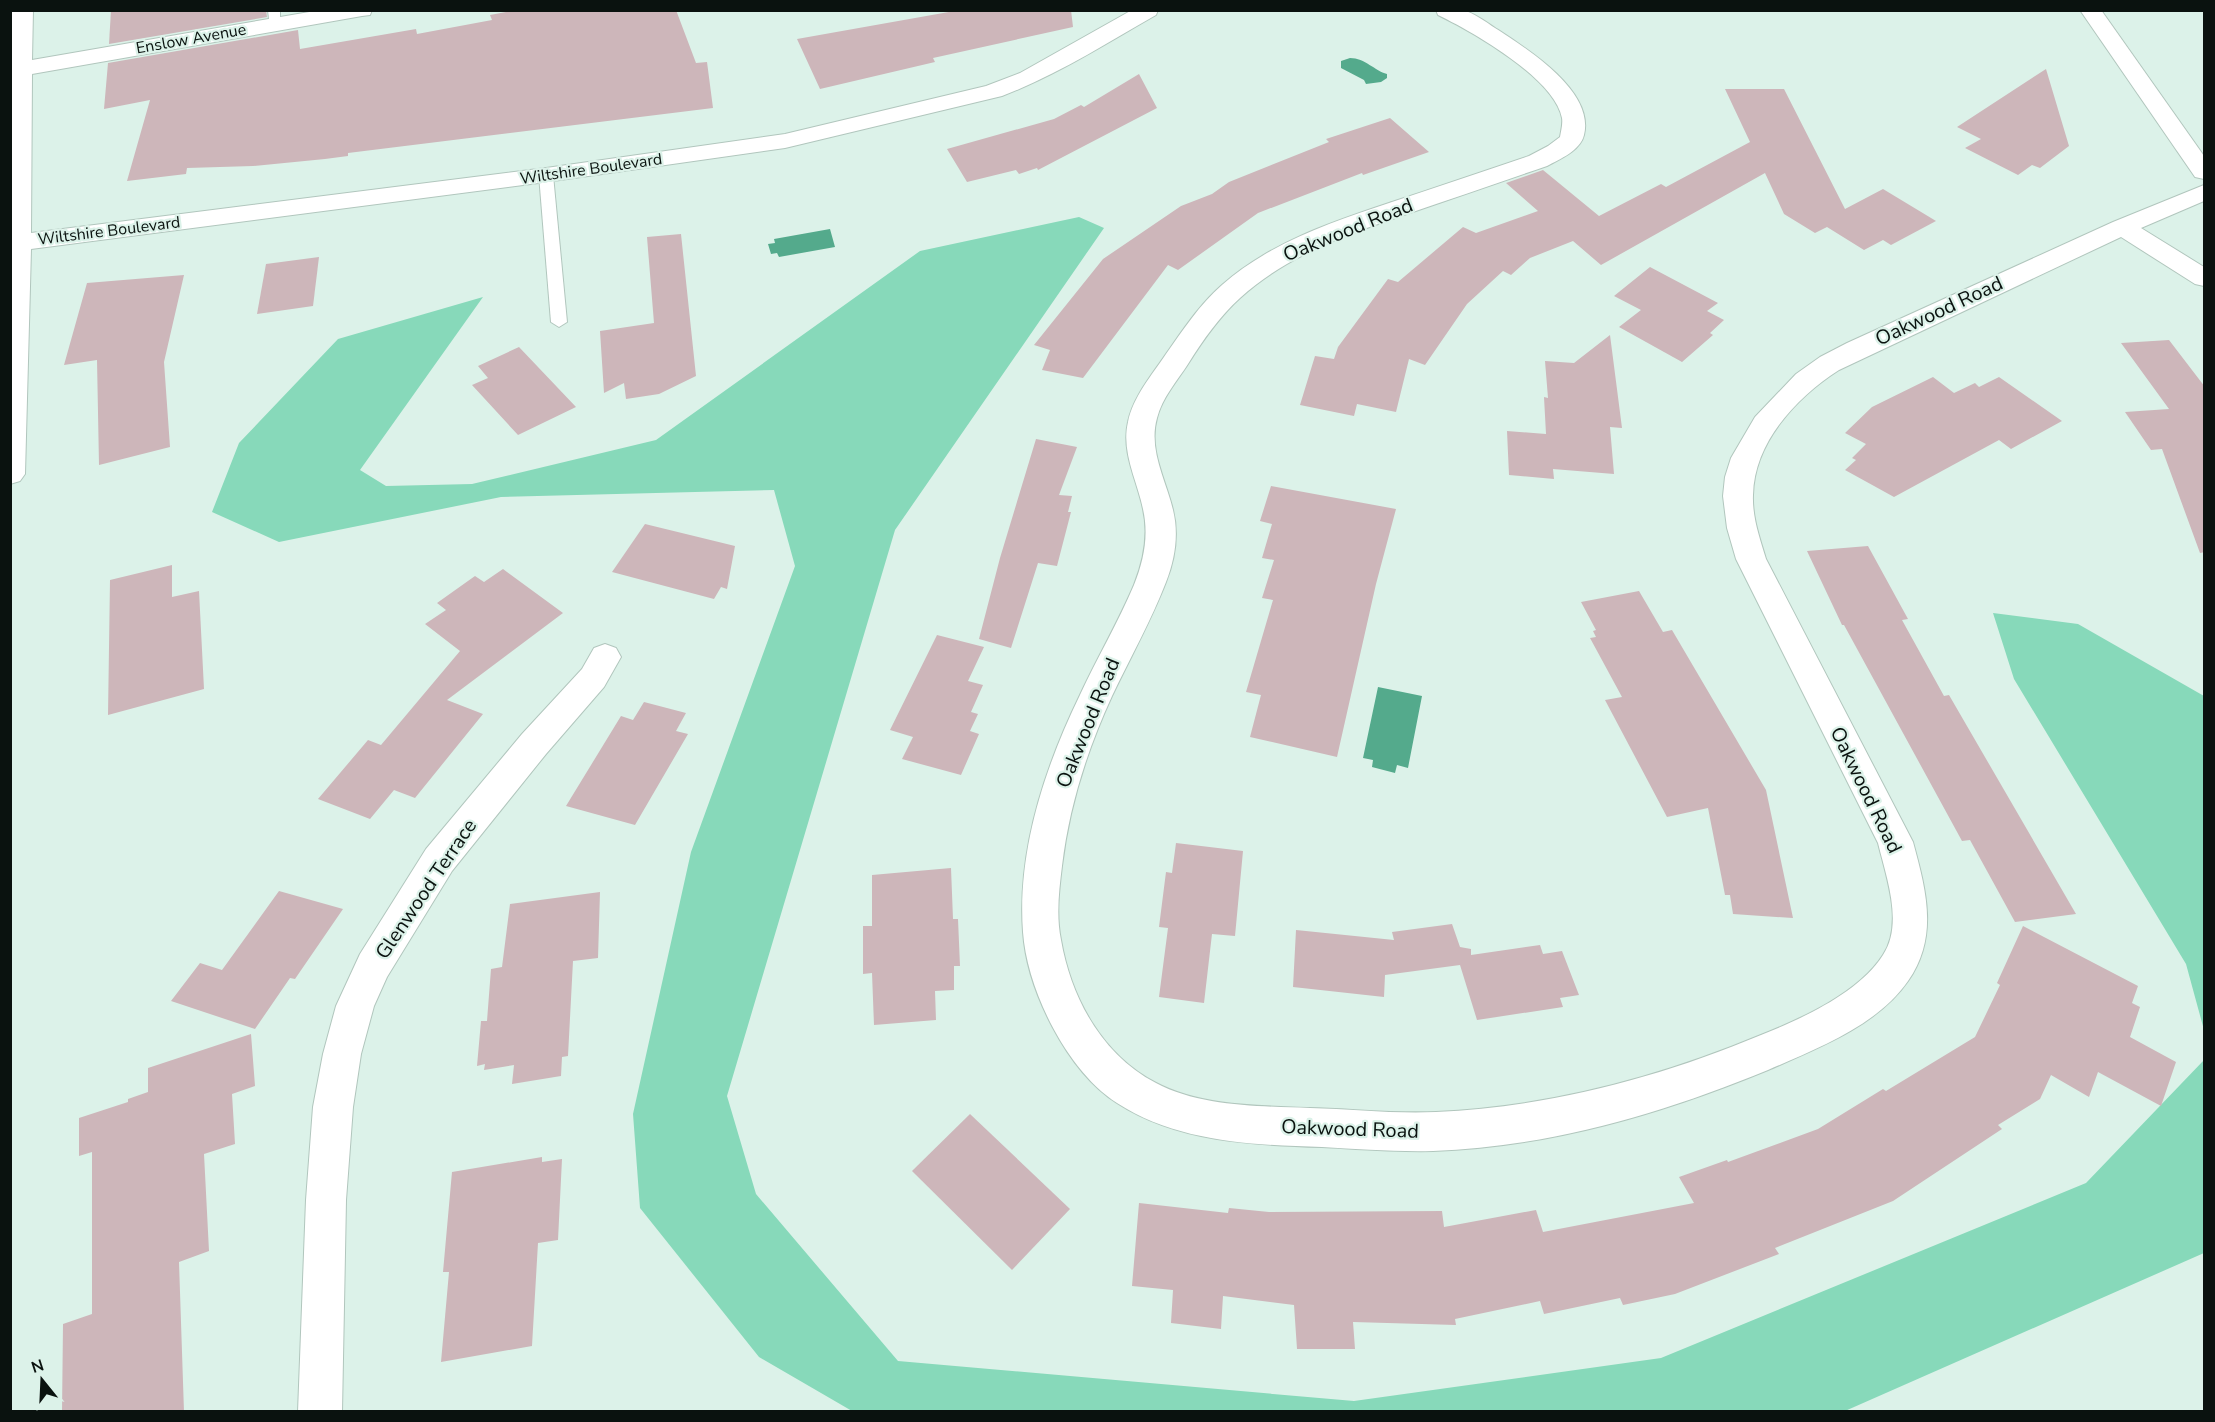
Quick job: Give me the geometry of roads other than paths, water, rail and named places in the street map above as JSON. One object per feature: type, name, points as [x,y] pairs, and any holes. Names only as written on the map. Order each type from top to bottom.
[{"type":"street","points":[[10,474],[14,243],[22,10]]},
{"type":"street","name":"Enslow Avenue","points":[[21,69],[275,18],[362,10]]},
{"type":"street","name":"Wiltshire Boulevard","points":[[14,243],[546,175],[784,141],[954,102],[1028,78],[1148,10]]},
{"type":"street","name":"Oakwood Road","points":[[1446,10],[1503,42],[1559,90],[1575,116],[1575,127],[1571,138],[1559,150],[1538,161],[1306,242],[1265,265],[1232,290],[1201,324],[1157,389],[1142,418],[1140,443],[1146,475],[1160,516],[1161,548],[1150,582],[1088,712],[1067,763],[1053,817],[1044,874],[1041,935],[1053,981],[1073,1031],[1105,1072],[1144,1098],[1193,1116],[1269,1126],[1442,1132],[1526,1123],[1615,1106],[1712,1075],[1800,1038],[1865,999],[1897,966],[1911,929],[1907,884],[1896,842],[1751,559],[1741,526],[1738,494],[1744,465],[1756,437],[1774,411],[1797,387],[1823,367],[1857,349],[2122,227],[2205,192]]},
{"type":"street","points":[[2090,10],[2205,172]]},
{"type":"street","points":[[2122,227],[2205,278]]},
{"type":"street","name":"Glenwood Terrace","points":[[320,1412],[325,1212],[332,1118],[342,1054],[355,1006],[379,956],[439,860],[534,744],[593,678],[605,657]]},
{"type":"lane","points":[[546,175],[559,322]]}]
